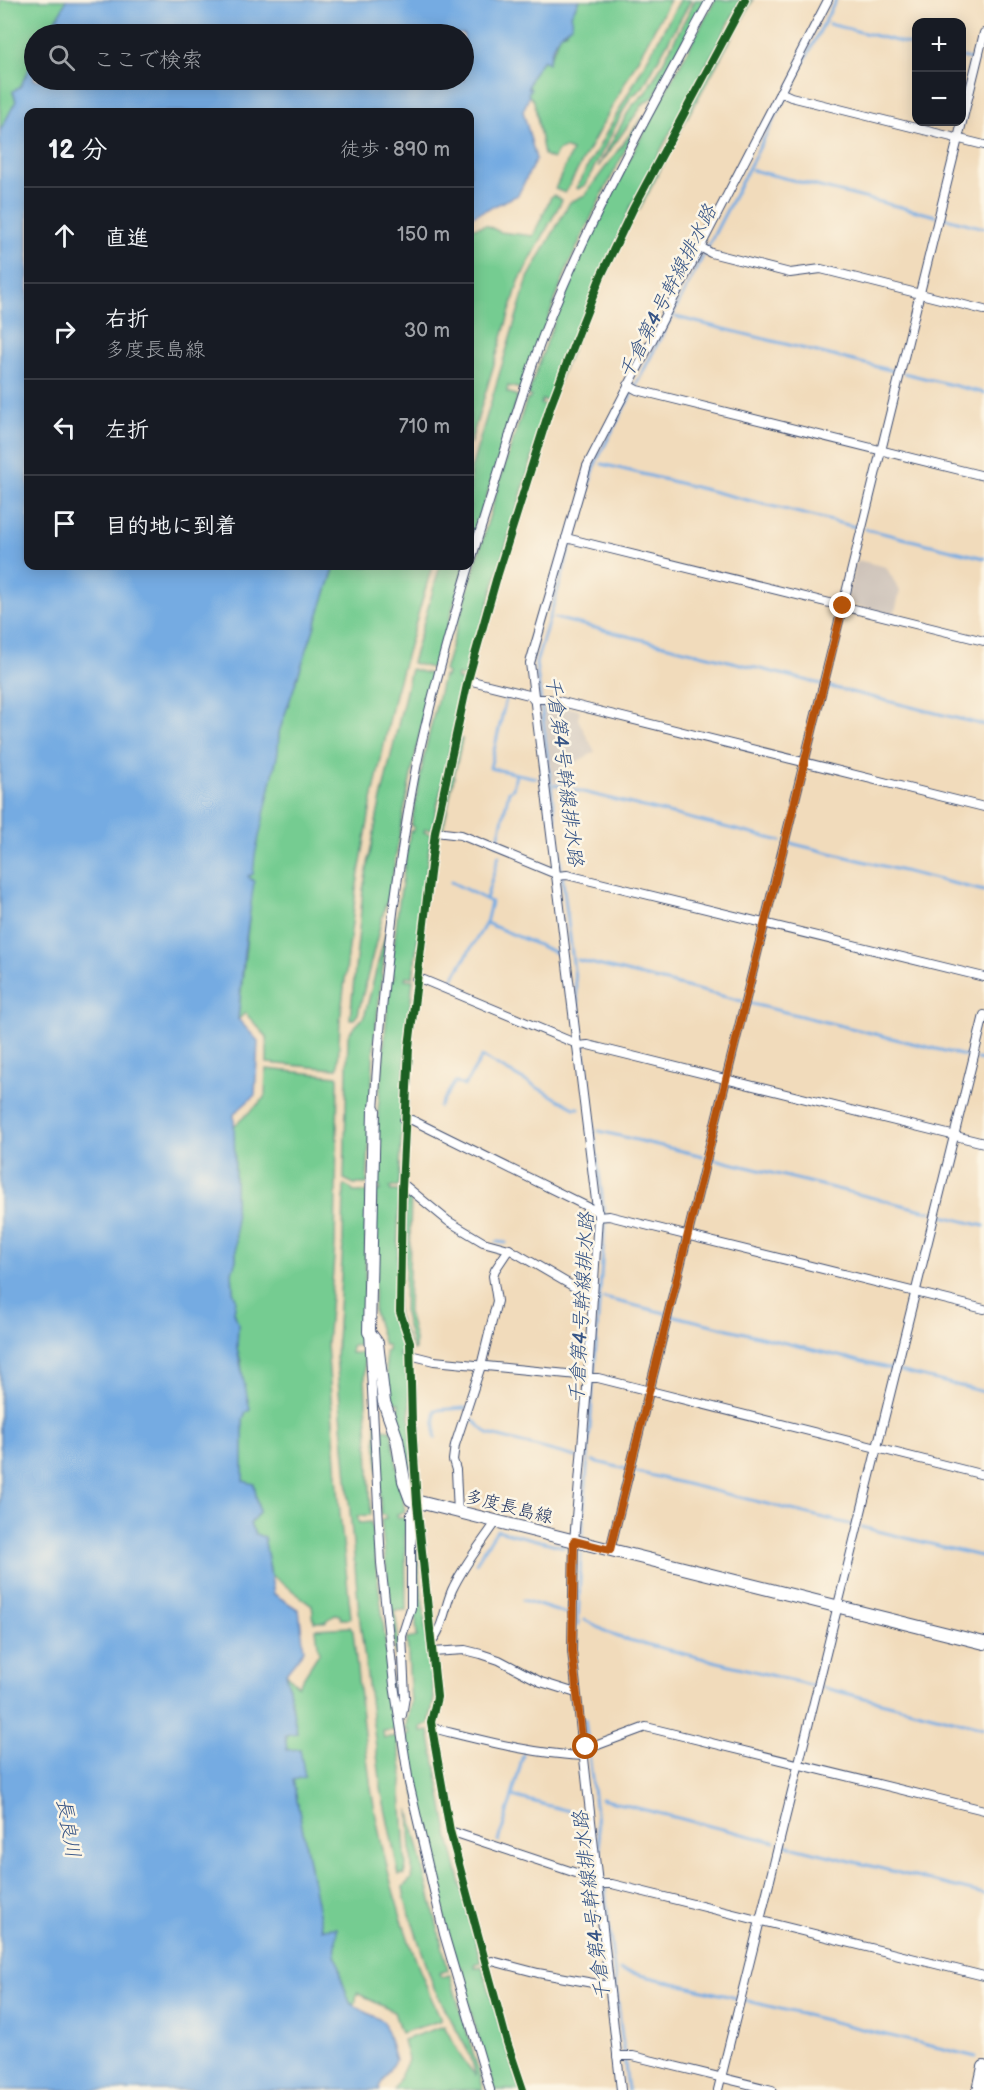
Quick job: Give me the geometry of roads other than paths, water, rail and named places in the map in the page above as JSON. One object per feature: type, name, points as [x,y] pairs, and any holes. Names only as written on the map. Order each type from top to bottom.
[{"type":"main road","points":[[374,1110],[369,1332],[377,1343],[384,1402],[397,1438],[408,1496],[417,1503]]},
{"type":"main road","name":"多度長島線","points":[[417,1503],[984,1643]]},
{"type":"main road","points":[[979,2090],[984,2067]]},
{"type":"street","points":[[474,552],[550,318],[605,197],[710,0]]},
{"type":"street","points":[[523,2090],[485,1963],[450,1831],[431,1722],[437,1697],[417,1503],[410,1342],[400,1312],[404,1120],[416,979],[435,832],[468,680],[496,580],[548,416],[600,276],[633,209],[745,0]]},
{"type":"street","points":[[621,2090],[622,2056],[609,1986],[587,1749],[576,1694],[571,1625],[574,1541],[591,1377],[593,1298],[601,1215],[531,657],[570,539],[587,466],[632,387],[784,94],[828,0]]},
{"type":"street","points":[[610,1550],[984,33]]},
{"type":"street","points":[[784,94],[984,145]]},
{"type":"street","points":[[703,249],[790,273],[821,269],[984,310]]},
{"type":"street","points":[[632,387],[984,476]]},
{"type":"street","points":[[570,539],[984,641]]},
{"type":"street","points":[[374,1110],[385,976],[415,771],[439,672],[469,570]]},
{"type":"street","points":[[468,680],[984,807]]},
{"type":"street","points":[[435,832],[461,835],[559,875],[984,977]]},
{"type":"street","points":[[416,979],[424,980],[580,1045],[984,1143]]},
{"type":"street","points":[[718,2090],[984,1015]]},
{"type":"street","points":[[404,1120],[412,1120],[601,1215],[984,1309]]},
{"type":"street","points":[[402,1183],[448,1221],[483,1242],[509,1250],[593,1298]]},
{"type":"street","points":[[458,1513],[456,1470],[453,1460],[455,1445],[481,1366],[497,1301],[494,1276],[509,1250]]},
{"type":"street","points":[[369,1332],[378,1530],[394,1685],[409,1783],[454,1971],[489,2090]]},
{"type":"street","points":[[410,1355],[434,1362],[455,1362],[591,1377],[984,1474]]},
{"type":"street","points":[[400,1723],[405,1697],[402,1636],[411,1608],[411,1514],[417,1503]]},
{"type":"street","points":[[431,1642],[437,1636],[452,1590],[496,1522]]},
{"type":"street","points":[[432,1652],[465,1650],[481,1654],[499,1660],[541,1682],[576,1694]]},
{"type":"street","points":[[432,1728],[518,1748],[564,1755],[638,1732],[646,1727],[984,1810]]},
{"type":"street","points":[[450,1831],[599,1883],[612,1884],[984,1976]]},
{"type":"street","points":[[485,1963],[492,1961],[609,1986]]},
{"type":"street","points":[[622,2056],[772,2090]]},
{"type":"water","name":"長良川","points":[[66,0],[579,0],[571,15],[570,27],[558,38],[552,48],[548,63],[543,60],[529,84],[528,88],[531,89],[523,111],[536,159],[518,195],[474,215],[474,108],[24,108],[24,570],[334,570],[279,732],[278,752],[255,855],[253,874],[248,876],[254,882],[238,1019],[258,1041],[255,1095],[234,1114],[236,1260],[232,1272],[236,1299],[234,1312],[238,1323],[237,1348],[250,1410],[246,1412],[243,1419],[243,1481],[254,1484],[259,1512],[250,1524],[255,1534],[264,1537],[274,1594],[299,1610],[304,1650],[286,1673],[297,1733],[285,1735],[287,1750],[300,1749],[305,1777],[293,1780],[322,1929],[337,1928],[335,1956],[350,2003],[384,2022],[395,2060],[379,2087],[380,2090],[0,2090],[0,131],[16,101],[13,91],[20,87],[24,79],[24,90],[474,90],[474,24],[53,24]]},
{"type":"waterway","name":"千倉第4号幹線排水路","points":[[582,1537],[605,1221],[536,663],[596,462],[836,0]]},
{"type":"waterway","points":[[829,24],[912,45]]},
{"type":"waterway","points":[[966,58],[975,60]]},
{"type":"waterway","points":[[752,170],[936,216]]},
{"type":"waterway","points":[[942,217],[984,228]]},
{"type":"waterway","points":[[676,317],[898,372]]},
{"type":"waterway","points":[[904,373],[984,393]]},
{"type":"waterway","points":[[602,464],[860,528]]},
{"type":"waterway","points":[[866,529],[984,558]]},
{"type":"waterway","points":[[555,618],[821,684]]},
{"type":"waterway","points":[[827,686],[984,725]]},
{"type":"waterway","points":[[507,694],[490,768],[536,778]]},
{"type":"waterway","points":[[497,844],[509,791],[513,789],[516,774]]},
{"type":"waterway","points":[[555,785],[781,841]]},
{"type":"waterway","points":[[790,843],[984,891]]},
{"type":"waterway","points":[[486,899],[499,855]]},
{"type":"waterway","points":[[451,882],[491,902],[486,923],[559,954]]},
{"type":"waterway","points":[[449,985],[486,923]]},
{"type":"waterway","points":[[578,960],[742,1001]]},
{"type":"waterway","points":[[748,1003],[969,1057]]},
{"type":"waterway","points":[[439,1107],[455,1082],[464,1086],[482,1057],[574,1108],[579,1108]]},
{"type":"waterway","points":[[977,1059],[984,1060]]},
{"type":"waterway","points":[[599,1131],[703,1156]]},
{"type":"waterway","points":[[710,1158],[931,1212]]},
{"type":"waterway","points":[[939,1215],[984,1226]]},
{"type":"waterway","points":[[497,1242],[506,1243]]},
{"type":"waterway","points":[[604,1298],[665,1313]]},
{"type":"waterway","points":[[671,1315],[892,1369]]},
{"type":"waterway","points":[[900,1371],[984,1392]]},
{"type":"waterway","points":[[435,1438],[435,1410],[465,1408]]},
{"type":"waterway","points":[[470,1417],[488,1434],[576,1457]]},
{"type":"waterway","points":[[593,1461],[626,1469]]},
{"type":"waterway","points":[[633,1471],[853,1525]]},
{"type":"waterway","points":[[861,1527],[984,1557]]},
{"type":"waterway","points":[[476,1563],[497,1530],[564,1547]]},
{"type":"waterway","name":"千倉第4号幹線排水路","points":[[578,1625],[581,1553]]},
{"type":"waterway","points":[[523,1600],[566,1614]]},
{"type":"waterway","points":[[585,1620],[621,1638],[814,1686]]},
{"type":"waterway","points":[[821,1687],[984,1728]]},
{"type":"waterway","name":"千倉第4号幹線排水路","points":[[585,1719],[628,2090]]},
{"type":"waterway","points":[[512,1796],[523,1755]]},
{"type":"waterway","points":[[499,1841],[512,1796],[584,1815]]},
{"type":"waterway","points":[[601,1799],[775,1842]]},
{"type":"waterway","points":[[782,1844],[984,1894]]},
{"type":"waterway","points":[[620,1970],[736,1998]]},
{"type":"waterway","points":[[744,2000],[976,2057]]}]
